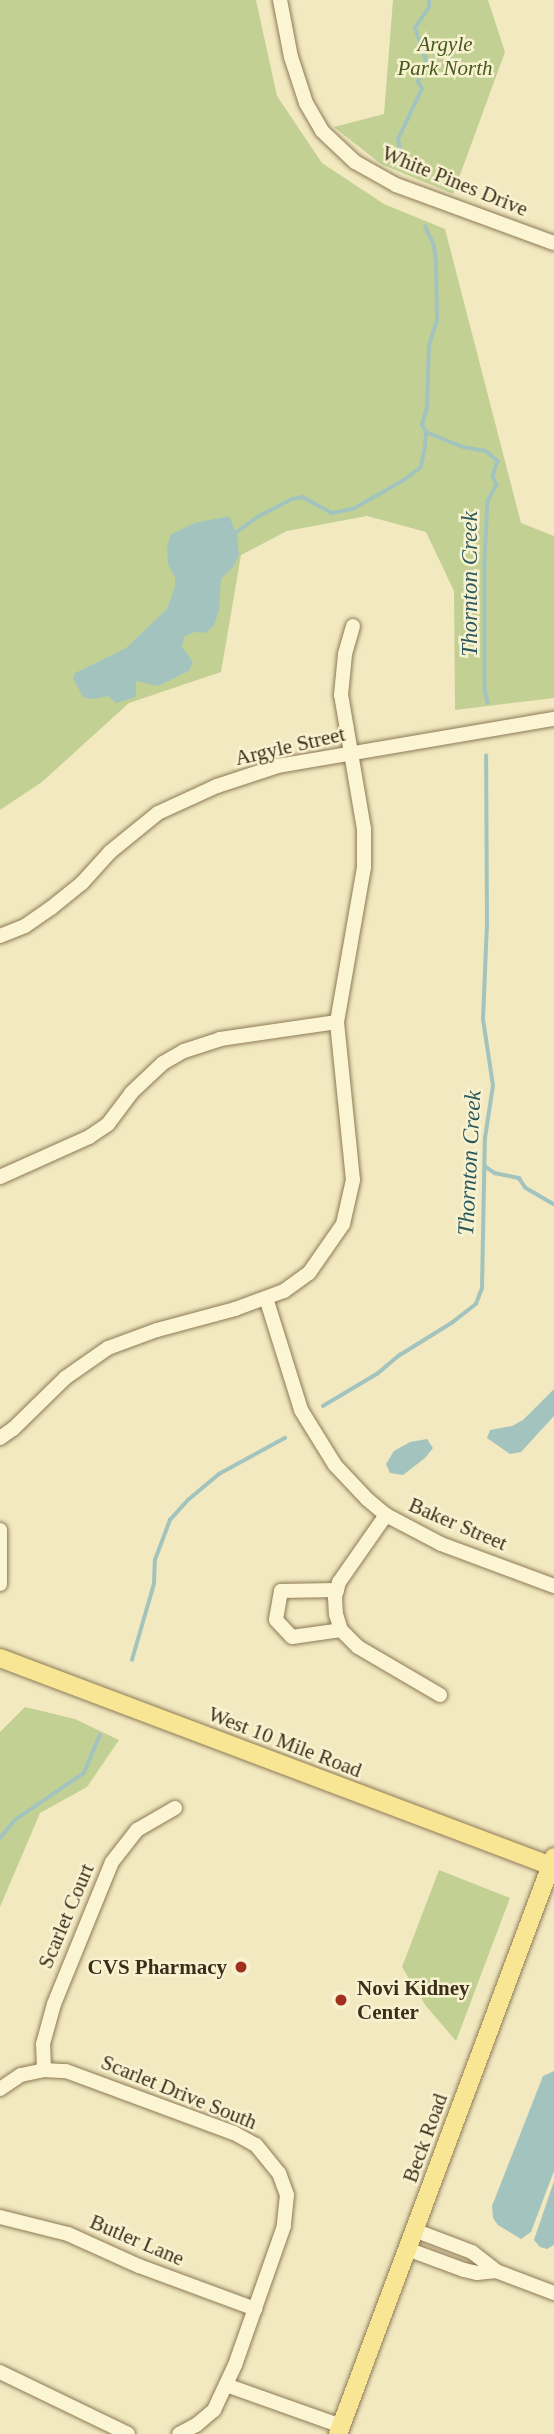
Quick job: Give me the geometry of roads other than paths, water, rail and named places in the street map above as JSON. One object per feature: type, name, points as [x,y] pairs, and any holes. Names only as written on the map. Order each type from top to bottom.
[{"type":"main road","name":"West 10 Mile Road","points":[[0,1658],[553,1864]]},
{"type":"main road","name":"Beck Road","points":[[339,2430],[553,1864]]},
{"type":"street","name":"White Pines Drive","points":[[280,0],[291,57],[306,103],[322,131],[355,162],[396,184],[554,243]]},
{"type":"street","points":[[0,1438],[13,1429],[65,1378],[108,1349],[157,1330],[284,1291],[309,1273],[342,1224],[350,1200],[352,1149],[345,1113],[337,1021],[364,867],[364,830],[341,695],[345,654],[353,626]]},
{"type":"street","name":"Argyle Street","points":[[0,936],[25,926],[51,908],[158,813],[216,786],[278,766],[554,719]]},
{"type":"street","points":[[0,1177],[99,1131],[108,1124],[131,1093],[163,1063],[184,1051],[220,1039],[337,1021]]},
{"type":"street","name":"Baker Street","points":[[266,1298],[289,1378],[314,1435],[335,1465],[386,1515],[441,1544],[554,1586]]},
{"type":"street","points":[[386,1515],[337,1590],[336,1615],[341,1630],[358,1647],[440,1695]]},
{"type":"street","points":[[0,1530],[0,1584]]},
{"type":"street","points":[[337,1590],[281,1591],[275,1620],[292,1637],[341,1630]]},
{"type":"street","name":"Scarlet Court","points":[[44,2070],[43,2044],[54,2004],[112,1862],[137,1829],[175,1808]]},
{"type":"street","name":"Scarlet Drive South","points":[[0,2089],[21,2075],[44,2070],[66,2071],[202,2119],[256,2145],[279,2173],[287,2195],[284,2226],[255,2309],[214,2410],[180,2434]]},
{"type":"street","name":"Butler Lane","points":[[0,2217],[68,2234],[139,2266],[255,2309]]},
{"type":"street","points":[[414,2230],[472,2252],[483,2258],[496,2272]]},
{"type":"street","points":[[407,2249],[464,2270],[477,2273],[496,2272],[554,2293]]},
{"type":"street","points":[[0,2372],[128,2434]]},
{"type":"street","points":[[226,2385],[339,2430]]},
{"type":"water","points":[[229,516],[237,534],[239,555],[234,566],[221,579],[219,610],[214,626],[205,633],[194,632],[184,637],[182,647],[193,662],[189,671],[158,686],[136,681],[136,697],[116,703],[108,696],[92,699],[83,697],[73,678],[75,673],[126,648],[167,609],[175,586],[175,578],[168,564],[167,547],[171,534],[195,523]]},
{"type":"water","points":[[554,1389],[554,1416],[521,1452],[510,1454],[487,1438],[490,1430],[512,1426],[523,1420]]},
{"type":"water","points":[[427,1439],[433,1448],[425,1458],[403,1475],[390,1473],[386,1464],[394,1451],[410,1442]]},
{"type":"water","points":[[554,2071],[554,2171],[531,2232],[521,2239],[498,2225],[493,2218],[492,2206],[543,2076]]},
{"type":"water","points":[[554,2181],[554,2245],[547,2249],[540,2247],[534,2240]]},
{"type":"waterway","name":"Thornton Creek","points":[[400,150],[398,139],[422,89],[418,82],[426,60],[415,28],[429,7],[429,0]]},
{"type":"waterway","points":[[237,532],[259,516],[293,499],[303,497],[332,513],[353,509],[404,480],[421,467],[426,432],[422,425],[427,408],[429,345],[437,321],[436,261],[434,246],[425,227]]},
{"type":"waterway","name":"Thornton Creek","points":[[426,432],[463,447],[486,451],[498,461],[493,476],[497,485],[488,501],[485,561],[485,689],[488,703]]},
{"type":"waterway","name":"Thornton Creek","points":[[323,1406],[377,1374],[400,1355],[453,1322],[476,1304],[482,1288],[485,1138],[493,1086],[483,1019],[487,925],[486,756]]},
{"type":"waterway","points":[[486,1167],[495,1173],[519,1178],[526,1188],[554,1204]]},
{"type":"waterway","name":"Thornton Creek","points":[[132,1660],[154,1584],[155,1560],[170,1520],[188,1500],[219,1474],[285,1438]]},
{"type":"waterway","name":"Thornton Creek","points":[[0,1838],[15,1820],[84,1773],[100,1735]]},
{"type":"place","name":"CVS Pharmacy","points":[[241,1967]]},
{"type":"place","name":"Novi Kidney Center","points":[[341,2000]]},
{"type":"park label","name":"Argyle Park North","points":[[445,56]]}]
